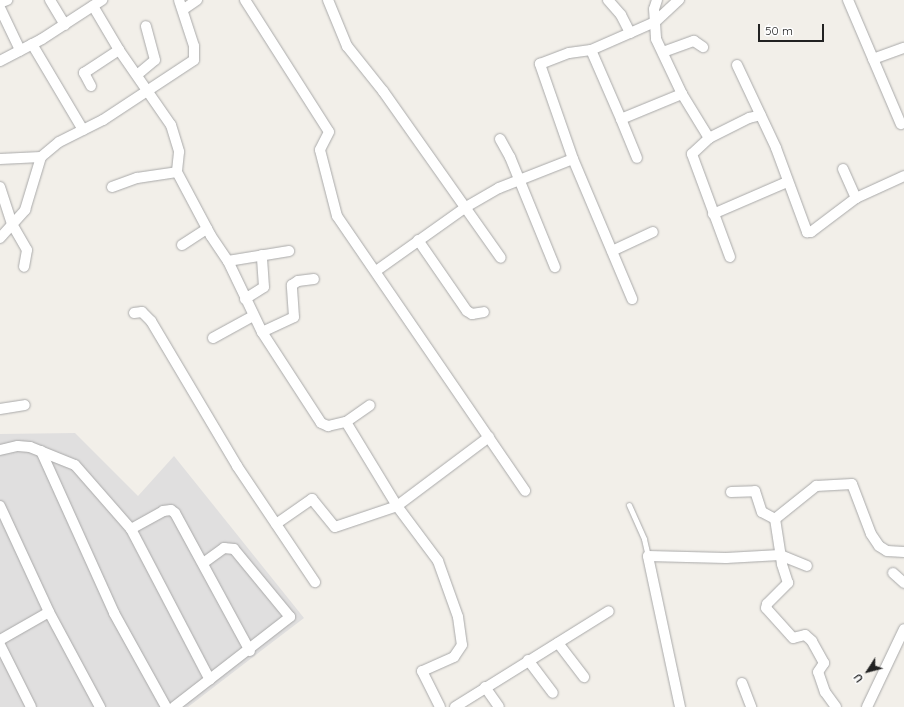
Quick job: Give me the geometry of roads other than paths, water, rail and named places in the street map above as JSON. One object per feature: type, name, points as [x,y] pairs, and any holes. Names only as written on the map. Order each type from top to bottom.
[{"type":"street","points":[[0,3],[7,0]]},
{"type":"street","points":[[50,0],[65,25]]},
{"type":"street","points":[[0,61],[65,25],[102,0]]},
{"type":"street","points":[[0,238],[27,205],[41,157],[59,142],[83,130],[194,60],[194,46],[181,5],[198,0]]},
{"type":"street","points":[[245,0],[329,132],[320,150],[335,211],[490,437],[525,491]]},
{"type":"street","points":[[328,0],[346,46],[383,91],[501,258]]},
{"type":"street","points":[[608,0],[621,15],[630,34]]},
{"type":"street","points":[[657,0],[654,9],[656,39],[682,94],[709,138]]},
{"type":"street","points":[[632,299],[573,159],[539,66],[569,53],[591,50],[630,34],[655,22],[679,0]]},
{"type":"street","points":[[848,0],[901,124]]},
{"type":"street","points":[[93,6],[118,50],[175,133],[179,157],[177,172],[207,229],[228,261],[253,316],[262,332],[321,423],[328,426],[346,422],[370,405]]},
{"type":"street","points":[[0,8],[20,50]]},
{"type":"street","points":[[136,75],[155,60],[146,26]]},
{"type":"street","points":[[663,52],[694,41],[704,47]]},
{"type":"street","points":[[32,44],[83,130]]},
{"type":"street","points":[[873,59],[904,48]]},
{"type":"street","points":[[91,86],[84,73],[118,50]]},
{"type":"street","points":[[591,50],[637,158]]},
{"type":"street","points":[[737,65],[761,115],[805,229],[809,232],[856,198],[904,176]]},
{"type":"street","points":[[621,119],[682,94]]},
{"type":"street","points":[[730,257],[692,154],[709,138],[749,118],[761,115]]},
{"type":"street","points":[[500,139],[520,180],[555,267]]},
{"type":"street","points":[[0,159],[41,157]]},
{"type":"street","points":[[376,271],[466,207],[520,180],[573,159]]},
{"type":"street","points":[[843,170],[856,198]]},
{"type":"street","points":[[112,187],[137,178],[177,172]]},
{"type":"street","points":[[713,214],[787,182]]},
{"type":"street","points":[[0,188],[12,224],[27,250],[24,267]]},
{"type":"street","points":[[182,246],[207,229]]},
{"type":"street","points":[[612,251],[653,232]]},
{"type":"street","points":[[418,240],[467,312],[472,314],[484,312]]},
{"type":"street","points":[[228,261],[289,251]]},
{"type":"street","points":[[246,299],[264,287],[262,255]]},
{"type":"street","points":[[262,332],[294,317],[292,285],[298,281],[314,279]]},
{"type":"street","points":[[134,313],[142,312],[151,321],[215,431],[315,582]]},
{"type":"street","points":[[213,338],[253,316]]},
{"type":"street","points":[[0,408],[25,405]]},
{"type":"street","points":[[346,422],[397,506],[438,561],[462,630],[459,651],[448,660],[422,671],[440,707]]},
{"type":"street","points":[[276,524],[312,499],[335,527],[397,506],[490,437]]},
{"type":"street","points":[[0,450],[18,446],[41,451],[75,465],[131,529],[210,680]]},
{"type":"street","points":[[41,451],[114,613],[166,707]]},
{"type":"street","points":[[775,519],[816,486],[852,484],[871,534],[880,546],[887,551],[904,552]]},
{"type":"street","points":[[731,492],[755,492],[762,512],[775,519]]},
{"type":"street","points":[[0,506],[49,612],[100,707]]},
{"type":"street","points":[[131,529],[162,511],[171,510],[175,513],[204,563],[250,651]]},
{"type":"street","points":[[775,519],[780,555],[788,583],[767,604],[766,608],[791,636],[805,636],[812,641],[823,660],[823,665],[818,672],[832,707]]},
{"type":"street","points":[[174,707],[288,621],[290,615],[234,549],[224,548],[204,563]]},
{"type":"street","points":[[680,707],[648,556],[726,558],[780,555],[808,566]]},
{"type":"street","points":[[893,572],[904,584]]},
{"type":"street","points":[[454,707],[609,611]]},
{"type":"street","points":[[0,640],[49,612]]},
{"type":"street","points":[[867,707],[904,630]]},
{"type":"street","points":[[558,643],[584,677]]},
{"type":"street","points":[[0,644],[31,707]]},
{"type":"street","points":[[528,660],[553,693]]},
{"type":"street","points":[[742,683],[751,707]]},
{"type":"street","points":[[485,687],[499,707]]},
{"type":"lane","points":[[629,505],[644,538],[648,556]]}]
